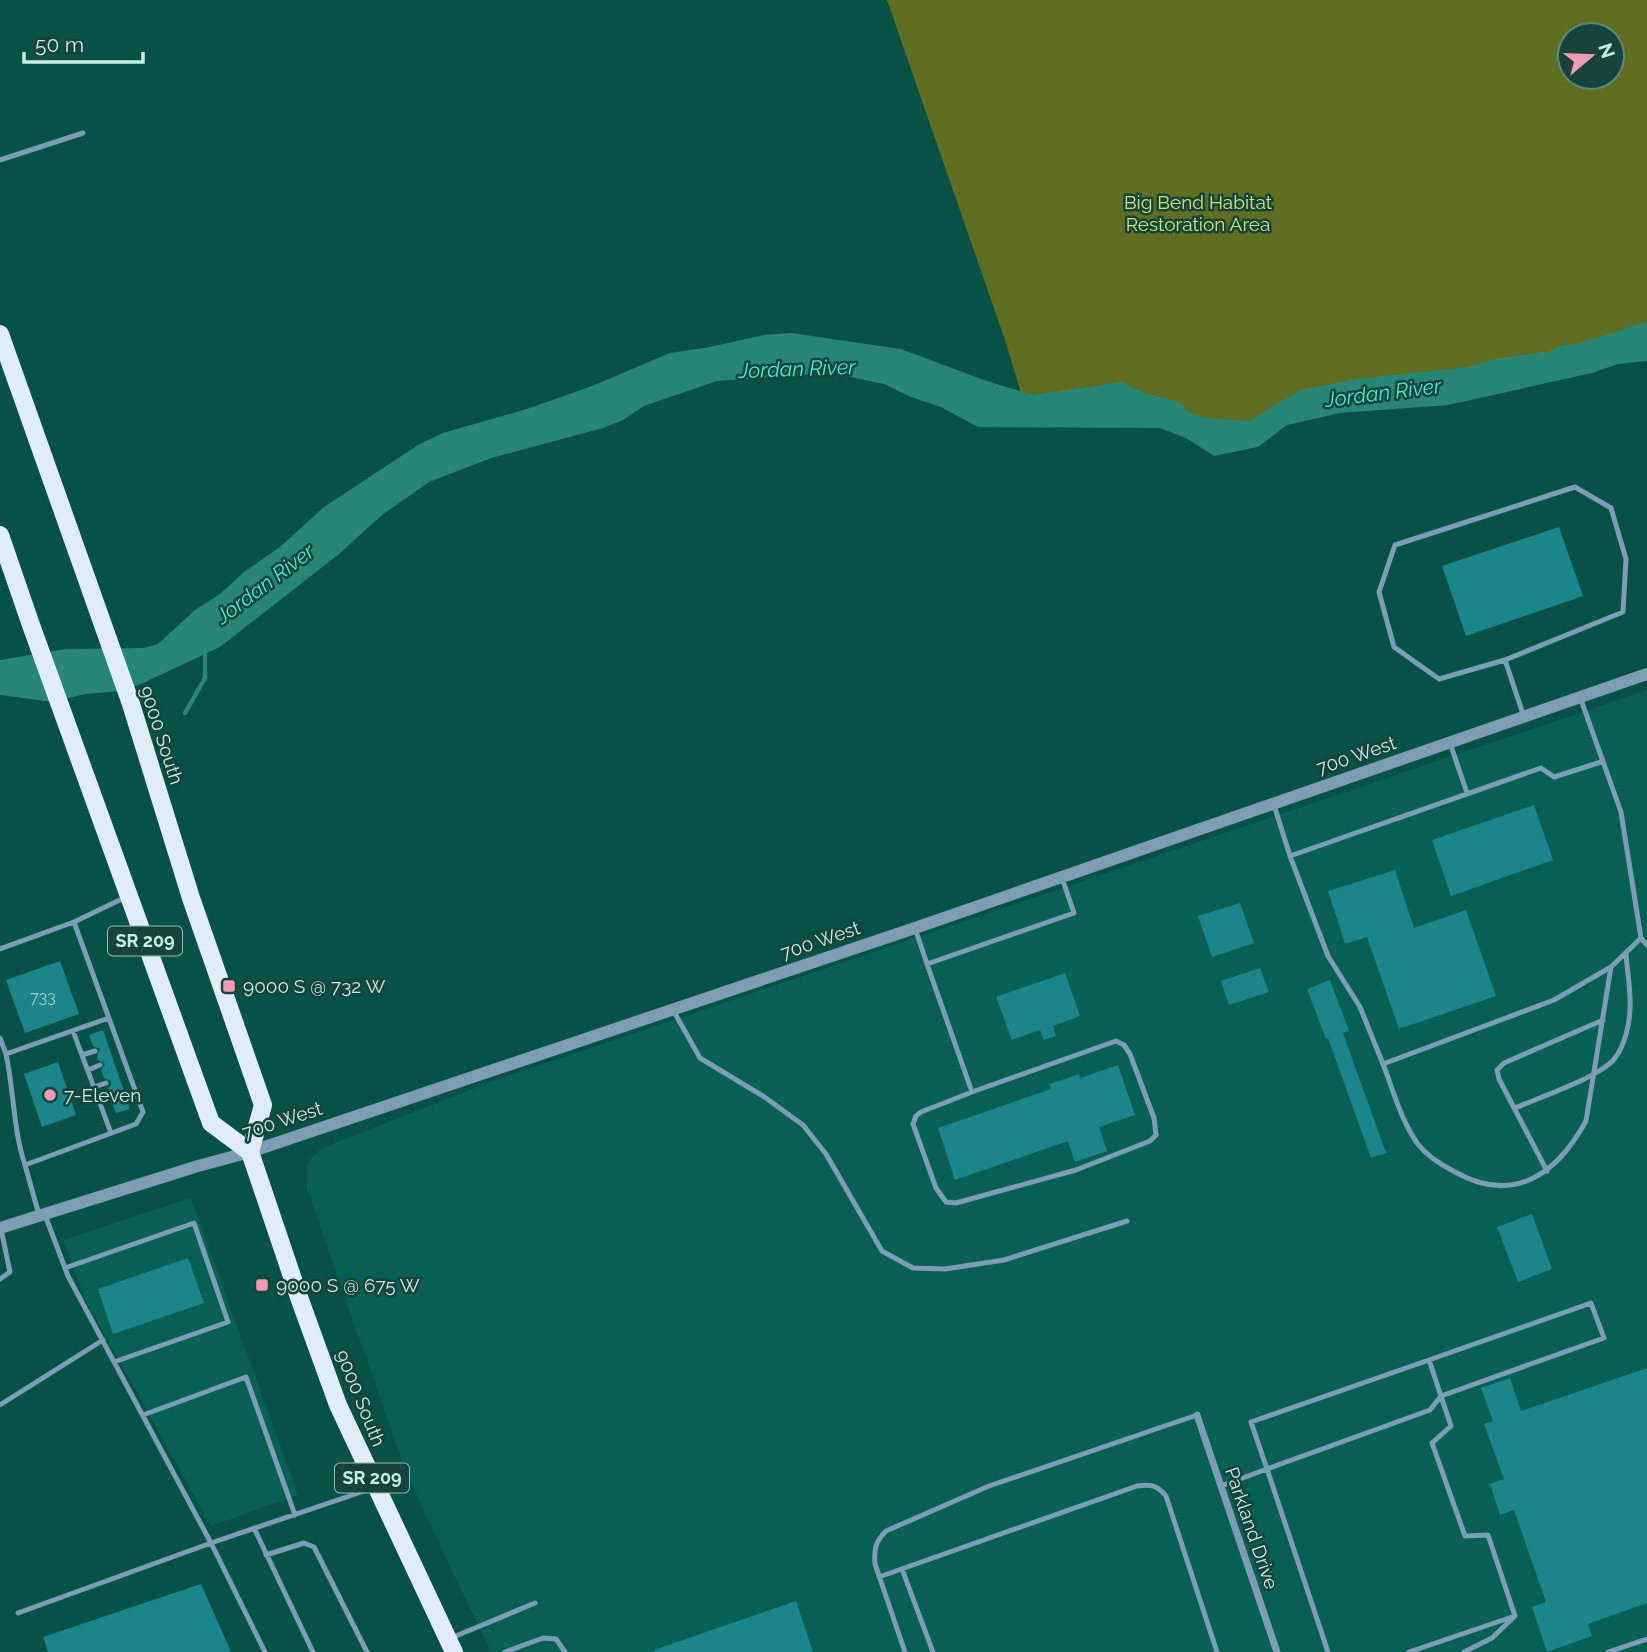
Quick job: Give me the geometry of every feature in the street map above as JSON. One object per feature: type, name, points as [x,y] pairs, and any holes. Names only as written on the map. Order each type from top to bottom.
[{"type":"main road","name":"9000 South","points":[[0,334],[131,704],[191,898],[263,1105],[250,1152],[338,1405],[451,1646]]},
{"type":"main road","name":"SR 209","points":[[0,535],[211,1123],[250,1152]]},
{"type":"street","name":"700 West","points":[[0,1227],[250,1152],[673,1010],[1647,674]]},
{"type":"street","name":"Parkland Drive","points":[[1197,1415],[1277,1652]]},
{"type":"lane","points":[[0,160],[83,134]]},
{"type":"lane","points":[[1575,487],[1611,508],[1626,559],[1623,612],[1505,660],[1439,679],[1394,647],[1379,592],[1395,545],[1575,487]]},
{"type":"lane","points":[[1505,660],[1524,717]]},
{"type":"lane","points":[[1580,697],[1621,812],[1641,938],[1647,945]]},
{"type":"lane","points":[[1450,742],[1467,793]]},
{"type":"lane","points":[[1290,856],[1541,768],[1554,777],[1601,762]]},
{"type":"lane","points":[[1273,803],[1328,956],[1360,1007],[1407,1126],[1418,1144],[1443,1165],[1463,1177],[1500,1186],[1519,1185],[1547,1171],[1576,1140],[1586,1121],[1612,967]]},
{"type":"lane","points":[[927,964],[1074,913],[1062,877]]},
{"type":"lane","points":[[0,949],[74,922],[129,895]]},
{"type":"lane","points":[[25,1165],[136,1124],[143,1112],[74,922]]},
{"type":"lane","points":[[915,928],[972,1092]]},
{"type":"lane","points":[[1383,1064],[1554,1000],[1612,967],[1641,938]]},
{"type":"lane","points":[[1515,1108],[1594,1073],[1617,1056],[1628,1028],[1630,1006],[1626,953]]},
{"type":"lane","points":[[673,1010],[700,1058],[763,1096],[803,1125],[825,1154],[882,1251],[913,1268],[945,1269],[1004,1260],[1127,1221]]},
{"type":"lane","points":[[6,1054],[109,1018]]},
{"type":"lane","points":[[1547,1171],[1499,1079],[1497,1070],[1504,1062],[1603,1020]]},
{"type":"lane","points":[[73,1031],[111,1133]]},
{"type":"lane","points":[[0,1038],[12,1083],[18,1140],[42,1216],[65,1268],[211,1543],[265,1652]]},
{"type":"lane","points":[[1116,1041],[1124,1045],[1130,1054],[1154,1118],[1156,1135],[1150,1141],[1076,1170],[956,1203],[946,1202],[936,1188],[914,1124],[916,1116],[921,1112],[972,1092],[1116,1041]]},
{"type":"lane","points":[[109,1046],[118,1042]]},
{"type":"lane","points":[[82,1055],[95,1051]]},
{"type":"lane","points":[[114,1060],[123,1057]]},
{"type":"lane","points":[[88,1070],[100,1065]]},
{"type":"lane","points":[[120,1077],[129,1074]]},
{"type":"lane","points":[[94,1087],[106,1083]]},
{"type":"lane","points":[[125,1092],[134,1088]]},
{"type":"lane","points":[[99,1101],[111,1097]]},
{"type":"lane","points":[[65,1268],[194,1223],[228,1322],[114,1362]]},
{"type":"lane","points":[[0,1227],[10,1272],[0,1279]]},
{"type":"lane","points":[[1221,1486],[1267,1469],[1430,1410],[1441,1396],[1604,1338],[1591,1303],[1251,1422],[1267,1469],[1328,1652]]},
{"type":"lane","points":[[0,1405],[103,1340]]},
{"type":"lane","points":[[1429,1360],[1451,1426],[1432,1443],[1465,1535],[1488,1535],[1515,1616]]},
{"type":"lane","points":[[143,1415],[247,1377],[295,1515]]},
{"type":"lane","points":[[905,1652],[879,1577],[874,1550],[878,1539],[886,1531],[989,1486],[1197,1415]]},
{"type":"lane","points":[[879,1577],[1136,1486],[1150,1484],[1159,1488],[1166,1496],[1217,1652]]},
{"type":"lane","points":[[18,1613],[376,1487]]},
{"type":"lane","points":[[254,1528],[313,1652]]},
{"type":"lane","points":[[266,1555],[304,1543],[314,1547],[367,1652]]},
{"type":"lane","points":[[902,1569],[933,1652]]},
{"type":"lane","points":[[451,1646],[535,1603]]},
{"type":"lane","points":[[1409,1652],[1515,1616]]},
{"type":"lane","points":[[1464,1652],[1492,1637],[1515,1616]]},
{"type":"lane","points":[[505,1652],[543,1638],[556,1639],[565,1652]]},
{"type":"lane","points":[[1608,1652],[1647,1639]]},
{"type":"shaded area","points":[[1647,690],[1647,1652],[491,1652],[400,1455],[307,1189],[306,1170],[309,1161],[320,1149],[493,1081]]},
{"type":"shaded area","points":[[191,1198],[298,1495],[211,1526],[85,1299],[63,1240]]},
{"type":"green space","name":"Big Bend Habitat Restoration Area","points":[[887,0],[1647,0],[1647,330],[1226,432],[1024,403],[1006,343]]},
{"type":"water","name":"Jordan River","points":[[1647,322],[1647,361],[1618,364],[1592,373],[1448,405],[1340,413],[1287,425],[1258,447],[1214,456],[1186,438],[1160,428],[978,427],[941,407],[884,384],[832,373],[717,381],[644,406],[623,420],[603,428],[491,458],[429,482],[382,515],[339,554],[220,647],[141,684],[122,691],[85,694],[53,702],[0,695],[0,660],[66,649],[144,648],[158,644],[195,610],[280,547],[324,507],[418,445],[443,433],[527,409],[592,386],[670,353],[764,335],[791,333],[901,349],[1033,395],[1122,382],[1144,393],[1179,402],[1191,414],[1249,421],[1300,390],[1356,379],[1469,367],[1495,359],[1551,351],[1563,345],[1576,344]]},
{"type":"building","points":[[1559,527],[1583,596],[1466,636],[1442,566]]},
{"type":"building","points":[[1534,805],[1553,860],[1451,896],[1432,840]]},
{"type":"building","points":[[1395,870],[1414,928],[1466,910],[1496,996],[1399,1029],[1367,937],[1345,944],[1328,891]]},
{"type":"building","points":[[1240,903],[1254,943],[1212,957],[1198,916]]},
{"type":"building","points":[[60,961],[79,1014],[25,1033],[6,980]]},
{"type":"building","points":[[1260,968],[1269,992],[1229,1005],[1221,981]]},
{"type":"building","points":[[1065,973],[1080,1016],[1053,1026],[1056,1036],[1044,1040],[1040,1030],[1012,1040],[996,997]]},
{"type":"building","points":[[1330,980],[1349,1031],[1343,1033],[1386,1153],[1371,1158],[1328,1038],[1326,1039],[1307,989]]},
{"type":"building","name":"7-Eleven","points":[[103,1030],[130,1109],[116,1113],[112,1102],[116,1095],[109,1092],[111,1081],[104,1078],[101,1070],[105,1064],[98,1060],[97,1056],[100,1049],[93,1046],[89,1035]]},
{"type":"building","name":"7-Eleven","points":[[58,1062],[76,1115],[42,1127],[24,1074]]},
{"type":"building","points":[[1118,1065],[1135,1115],[1099,1127],[1107,1151],[1075,1162],[1068,1141],[955,1180],[938,1128],[1051,1089],[1050,1084],[1079,1074],[1080,1078]]},
{"type":"building","points":[[1532,1214],[1552,1269],[1518,1282],[1497,1227]]},
{"type":"building","points":[[188,1258],[204,1303],[113,1334],[98,1289]]},
{"type":"building","points":[[1647,1368],[1647,1603],[1588,1624],[1592,1636],[1547,1652],[1532,1607],[1546,1602],[1514,1510],[1500,1515],[1490,1484],[1504,1479],[1484,1424],[1493,1421],[1481,1388],[1510,1378],[1521,1411]]},
{"type":"building","points":[[201,1584],[231,1652],[48,1652],[43,1637]]},
{"type":"building","points":[[796,1601],[813,1652],[654,1650]]},
{"type":"waterway","points":[[185,713],[205,678],[205,650]]},
{"type":"place","name":"9000 S @ 732 W","points":[[229,986]]},
{"type":"place","name":"7-Eleven","points":[[50,1095]]},
{"type":"place","name":"9000 S @ 675 W","points":[[262,1285]]}]
